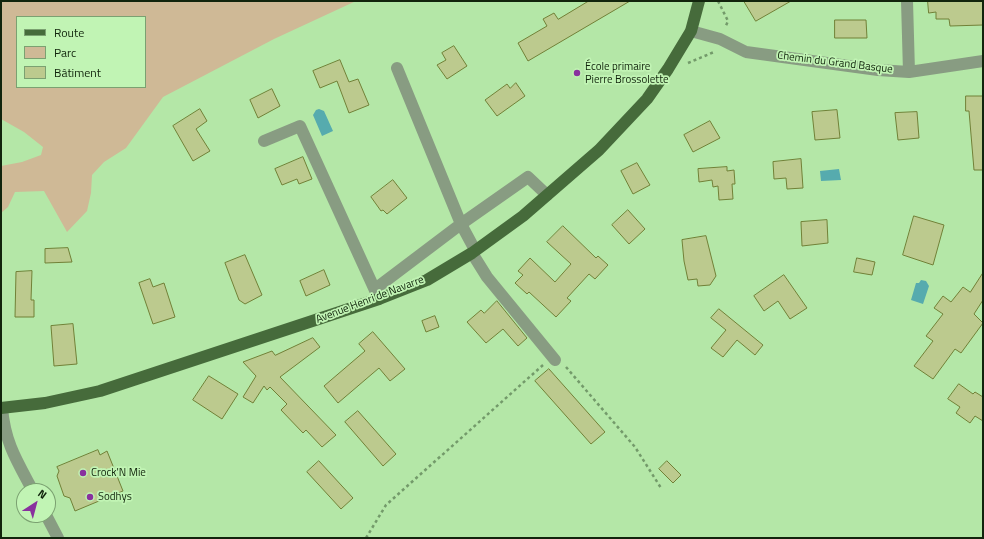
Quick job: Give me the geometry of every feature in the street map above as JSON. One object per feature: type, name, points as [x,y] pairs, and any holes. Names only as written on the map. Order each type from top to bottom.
[{"type":"main road","name":"Avenue Henri de Navarre","points":[[1,408],[45,403],[100,391],[377,294],[427,280],[474,252],[523,216],[598,150],[647,100],[690,31],[699,1]]},
{"type":"street","points":[[908,1],[909,72]]},
{"type":"street","name":"Chemin du Grand Basque","points":[[690,31],[720,39],[746,52],[878,70],[909,72],[983,61]]},
{"type":"street","points":[[397,68],[461,224],[487,277],[555,360]]},
{"type":"street","points":[[264,141],[300,126],[377,294],[461,224],[528,176],[547,195]]},
{"type":"street","points":[[1,408],[7,441],[29,483]]},
{"type":"street","points":[[50,523],[58,538]]},
{"type":"path","points":[[366,538],[386,506],[507,396],[548,362],[555,360],[562,363],[636,447],[661,488]]},
{"type":"green space","points":[[1,1],[356,1],[274,39],[163,97],[126,148],[104,162],[92,175],[91,193],[87,211],[67,232],[44,191],[15,192],[8,207],[1,213],[1,166],[22,162],[41,155],[43,147],[24,132],[1,119]]},
{"type":"water","points":[[319,109],[324,111],[333,131],[322,136],[313,115],[316,110]]},
{"type":"water","points":[[839,169],[841,180],[821,181],[820,171]]},
{"type":"water","points":[[921,280],[926,281],[929,286],[923,304],[911,300],[916,283],[919,283]]},
{"type":"building","points":[[589,1],[630,1],[528,61],[518,43],[547,26],[543,19],[554,13],[558,19]]},
{"type":"building","points":[[744,1],[791,1],[756,21]]},
{"type":"building","points":[[928,1],[983,1],[983,25],[950,26],[949,19],[936,19],[936,12],[929,13]]},
{"type":"building","points":[[835,20],[866,20],[867,38],[835,38]]},
{"type":"building","points":[[454,46],[467,66],[447,79],[437,65],[446,60],[442,53]]},
{"type":"building","points":[[340,60],[349,82],[358,79],[369,105],[349,113],[337,81],[320,88],[313,71]]},
{"type":"building","points":[[516,83],[525,96],[497,116],[485,100],[507,84],[510,88]]},
{"type":"building","points":[[272,89],[280,106],[258,118],[250,100]]},
{"type":"building","points":[[966,96],[983,96],[983,170],[974,170],[969,111],[966,111]]},
{"type":"building","points":[[200,109],[207,121],[196,129],[210,151],[193,161],[173,126]]},
{"type":"building","points":[[837,110],[840,138],[815,140],[812,112]]},
{"type":"building","points":[[917,112],[919,138],[898,140],[895,113]]},
{"type":"building","points":[[710,121],[720,138],[693,152],[684,135]]},
{"type":"building","points":[[303,157],[312,179],[299,184],[297,179],[282,185],[275,169]]},
{"type":"building","points":[[801,159],[803,188],[787,189],[786,178],[774,179],[773,162]]},
{"type":"building","points":[[637,163],[650,185],[633,194],[621,171]]},
{"type":"building","points":[[727,167],[727,171],[734,170],[735,184],[732,184],[733,199],[719,200],[718,186],[713,187],[712,180],[699,182],[698,169]]},
{"type":"building","points":[[393,180],[407,198],[387,214],[383,210],[381,211],[371,197]]},
{"type":"building","points":[[628,210],[645,229],[629,244],[612,225]]},
{"type":"building","points":[[914,216],[944,225],[933,265],[903,255]]},
{"type":"building","points":[[827,220],[828,243],[802,246],[801,222]]},
{"type":"building","points":[[563,226],[596,258],[598,256],[608,265],[595,279],[589,274],[567,298],[571,301],[556,317],[529,292],[527,294],[515,283],[523,275],[518,271],[530,258],[555,282],[571,264],[547,242]]},
{"type":"building","points":[[706,236],[716,276],[710,285],[698,286],[697,279],[688,280],[682,240]]},
{"type":"building","points":[[68,248],[72,262],[45,263],[45,249]]},
{"type":"building","points":[[245,255],[262,295],[245,304],[239,300],[225,263]]},
{"type":"building","points":[[857,258],[875,262],[872,275],[854,272]]},
{"type":"building","points":[[324,270],[330,285],[306,296],[300,281]]},
{"type":"building","points":[[32,271],[31,300],[34,300],[34,317],[15,317],[16,272]]},
{"type":"building","points":[[983,273],[983,300],[974,314],[983,323],[961,353],[955,349],[933,379],[914,366],[933,341],[926,336],[943,314],[934,308],[943,296],[951,302],[963,287],[970,292]]},
{"type":"building","points":[[784,275],[807,308],[790,319],[778,301],[764,311],[754,296]]},
{"type":"building","points":[[150,279],[153,287],[164,283],[175,317],[153,324],[139,283]]},
{"type":"building","points":[[497,301],[527,338],[518,346],[503,329],[486,343],[467,322],[481,310],[484,313]]},
{"type":"building","points":[[719,309],[763,345],[755,355],[737,340],[723,357],[711,348],[726,330],[711,318]]},
{"type":"building","points":[[435,316],[439,327],[426,332],[422,321]]},
{"type":"building","points":[[73,324],[77,364],[54,366],[51,326]]},
{"type":"building","points":[[373,332],[405,369],[390,381],[379,368],[338,403],[324,386],[365,351],[359,344]]},
{"type":"building","points":[[313,338],[320,347],[280,377],[336,435],[322,447],[306,430],[303,433],[281,410],[287,404],[270,387],[267,390],[264,386],[253,403],[243,397],[256,376],[243,362],[272,351],[275,355]]},
{"type":"building","points":[[549,369],[605,432],[591,444],[535,381]]},
{"type":"building","points":[[209,376],[238,394],[222,419],[193,400]]},
{"type":"building","points":[[959,384],[973,394],[975,392],[983,397],[983,421],[975,416],[970,423],[956,413],[960,407],[948,399]]},
{"type":"building","points":[[358,411],[396,454],[383,466],[345,422]]},
{"type":"building","points":[[98,450],[100,455],[107,451],[123,491],[75,511],[70,498],[64,496],[57,476],[59,471],[57,467]]},
{"type":"building","points":[[319,461],[353,498],[341,509],[307,472]]},
{"type":"building","points":[[667,461],[681,475],[673,483],[659,469]]},
{"type":"place","name":"École primaire Pierre Brossolette","points":[[577,73]]},
{"type":"place","name":"Crock'N Mie","points":[[83,473]]},
{"type":"place","name":"Sodhys","points":[[90,497]]}]
